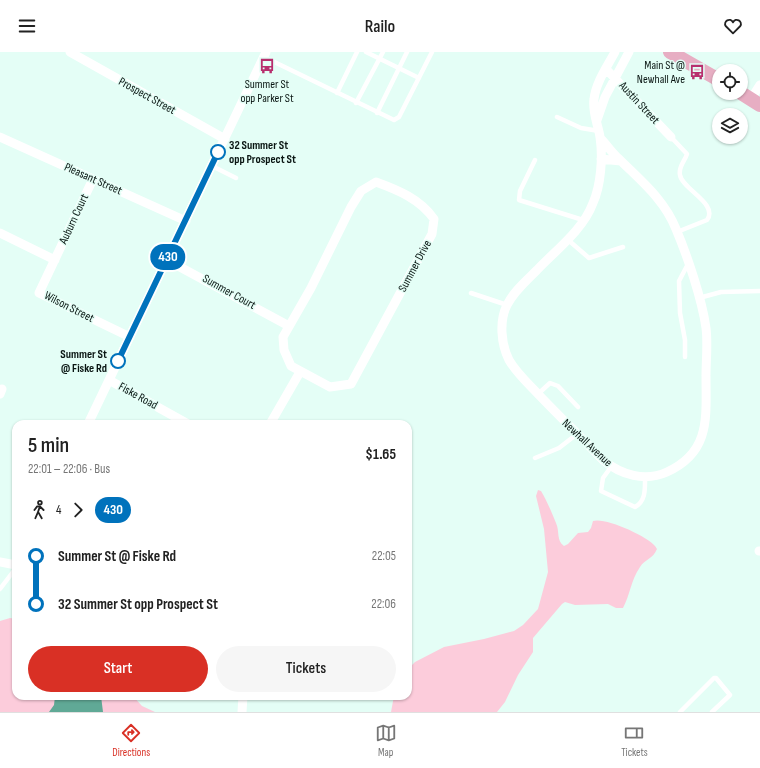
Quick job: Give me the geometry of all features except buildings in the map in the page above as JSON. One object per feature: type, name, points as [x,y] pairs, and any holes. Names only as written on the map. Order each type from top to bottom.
[{"type":"main road","points":[[670,52],[712,76]]},
{"type":"street","name":"Prospect Street","points":[[70,52],[225,139]]},
{"type":"street","name":"Newhall Avenue","points":[[600,135],[621,161],[659,198],[677,232],[699,298],[706,328],[706,420],[702,438],[688,460],[662,474],[645,477],[628,474],[611,467],[577,434],[516,370],[506,352],[502,332],[507,305],[523,284],[567,240],[583,220],[596,195],[601,159],[600,135],[594,108],[595,94],[615,52]]},
{"type":"street","points":[[596,120],[605,97],[629,52]]},
{"type":"street","points":[[90,420],[225,139],[263,54]]},
{"type":"street","name":"Austin Street","points":[[606,69],[671,137]]},
{"type":"street","points":[[751,99],[760,86]]},
{"type":"street","name":"Pleasant Street","points":[[0,137],[186,221]]},
{"type":"street","points":[[601,159],[621,161]]},
{"type":"street","name":"Auburn Court","points":[[55,260],[93,179]]},
{"type":"street","name":"Summer Drive","points":[[376,182],[397,189],[426,207],[434,219],[432,234],[351,384],[330,387],[291,366],[284,350],[283,337],[290,326],[351,207],[361,191],[376,182]]},
{"type":"street","points":[[0,233],[55,260]]},
{"type":"street","name":"Wilson Street","points":[[55,260],[39,293],[130,337]]},
{"type":"street","name":"Summer Court","points":[[167,260],[290,326]]},
{"type":"street","points":[[272,420],[300,372]]},
{"type":"street","name":"Fiske Road","points":[[109,380],[181,420]]},
{"type":"street","points":[[0,562],[12,565]]},
{"type":"street","points":[[242,712],[243,700]]},
{"type":"lane","points":[[337,93],[357,52]]},
{"type":"lane","points":[[366,52],[419,78]]},
{"type":"lane","points":[[356,103],[378,58],[383,52]]},
{"type":"lane","points":[[377,112],[407,52]]},
{"type":"lane","points":[[263,54],[356,103],[393,120],[398,119],[432,52]]},
{"type":"lane","points":[[557,117],[600,135]]},
{"type":"lane","points":[[671,137],[687,154],[680,168],[681,179],[686,186],[704,201],[709,213],[707,220],[677,232]]},
{"type":"lane","points":[[535,160],[520,191],[519,200],[583,220]]},
{"type":"lane","points":[[212,166],[236,178]]},
{"type":"lane","points":[[567,240],[589,258],[623,246]]},
{"type":"lane","points":[[685,357],[685,340],[680,313],[679,281],[688,264]]},
{"type":"lane","points":[[699,298],[721,292],[760,291]]},
{"type":"lane","points":[[472,293],[507,305]]},
{"type":"lane","points":[[538,394],[550,383],[558,386],[578,407]]},
{"type":"lane","points":[[535,458],[559,448],[577,434]]},
{"type":"lane","points":[[611,467],[603,478],[601,491],[635,507],[644,499],[645,477]]},
{"type":"lane","points":[[0,589],[12,572]]},
{"type":"lane","points":[[680,712],[714,678],[716,678],[730,694],[712,712]]},
{"type":"shaded area","points":[[538,490],[541,491],[557,526],[560,541],[564,546],[568,544],[578,533],[588,532],[593,521],[599,521],[626,528],[644,537],[655,546],[657,549],[655,552],[642,564],[637,572],[623,608],[616,608],[608,604],[575,605],[565,602],[562,604],[533,638],[533,652],[518,675],[505,702],[497,712],[391,712],[393,700],[412,700],[412,665],[415,662],[444,647],[514,631],[523,625],[538,609],[548,572],[544,529],[536,496]]},
{"type":"shaded area","points":[[12,618],[12,700],[137,700],[142,706],[155,712],[0,712],[0,621]]},
{"type":"shaded area","points":[[55,700],[102,700],[103,712],[49,712],[54,705]]},
{"type":"bus line","name":"430","points":[[118,361],[218,152]]},
{"type":"place","name":"Summer St opp Parker St","points":[[267,66]]},
{"type":"place","name":"Main St @ Newhall Ave","points":[[697,72]]},
{"type":"place","name":"32 Summer St opp Prospect St","points":[[218,152]]},
{"type":"place","name":"Summer St @ Fiske Rd","points":[[118,361]]}]
